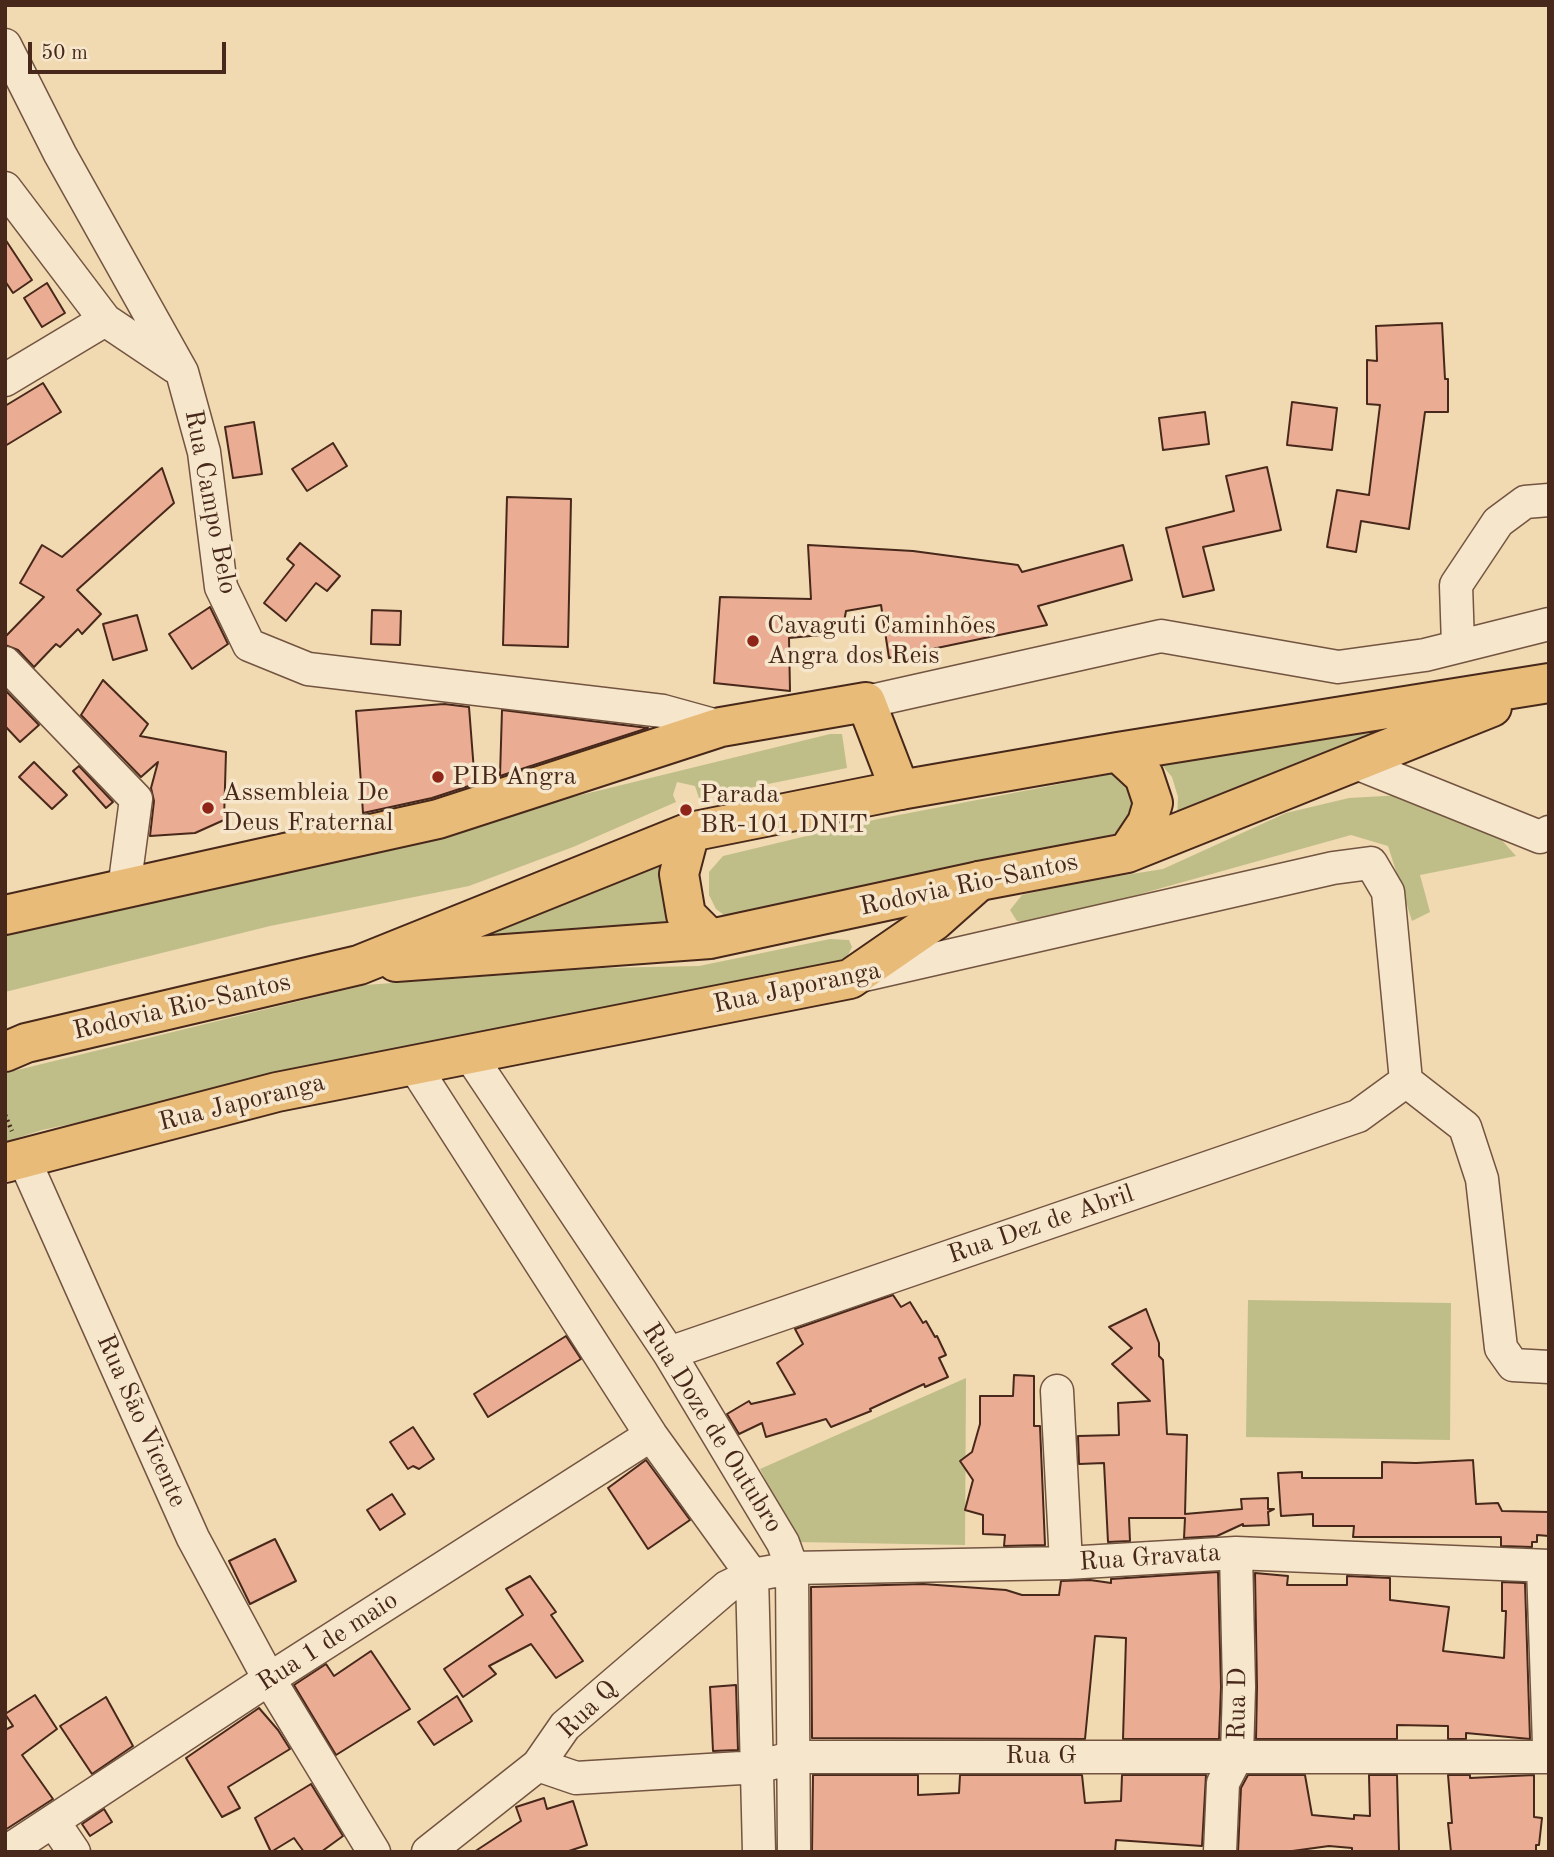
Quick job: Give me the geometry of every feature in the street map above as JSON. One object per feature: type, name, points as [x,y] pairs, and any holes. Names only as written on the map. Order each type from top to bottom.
[{"type":"main road","name":"Rodovia Rio-Santos","points":[[5,1052],[26,1044],[359,965],[690,832],[900,790],[1118,752],[1549,683]]},
{"type":"main road","name":"Rodovia Rio-Santos","points":[[359,965],[710,939],[979,881],[1127,853],[1549,683]]},
{"type":"main road","points":[[5,915],[438,819],[720,727],[866,702],[900,790]]},
{"type":"main road","points":[[1118,752],[1144,776],[1153,803],[1147,823],[1127,853]]},
{"type":"main road","points":[[690,832],[679,874],[686,915],[710,939]]},
{"type":"main road","points":[[850,978],[934,921],[979,881]]},
{"type":"main road","name":"Rua Japoranga","points":[[14,1160],[277,1092],[850,978]]},
{"type":"street","name":"Rua Campo Belo","points":[[5,45],[60,154],[182,372],[204,452],[221,587],[249,645],[309,669],[663,711],[720,727]]},
{"type":"street","points":[[5,188],[106,320],[182,372]]},
{"type":"street","points":[[5,380],[106,320]]},
{"type":"street","points":[[1458,645],[1456,585],[1498,522],[1525,502],[1549,500]]},
{"type":"street","points":[[866,702],[1161,636],[1338,667],[1425,655],[1549,624]]},
{"type":"street","points":[[5,663],[136,799],[124,889]]},
{"type":"street","points":[[1356,763],[1546,842]]},
{"type":"street","name":"Rua Japoranga","points":[[850,978],[1334,868],[1371,863],[1388,892],[1406,1081]]},
{"type":"street","name":"Rua Doze de Outubro","points":[[469,1054],[669,1353],[783,1543],[792,1568],[794,1852]]},
{"type":"street","name":"Rua Doze de Outubro","points":[[413,1065],[651,1436],[752,1575],[760,1852]]},
{"type":"street","points":[[1406,1081],[1465,1127],[1482,1178],[1500,1348],[1513,1365],[1549,1367]]},
{"type":"street","name":"Rua Dez de Abril","points":[[669,1353],[1358,1116],[1406,1081]]},
{"type":"street","name":"Rua São Vicente","points":[[14,1160],[193,1538],[270,1679],[374,1852]]},
{"type":"street","points":[[1058,1391],[1066,1563]]},
{"type":"street","name":"Rua 1 de maio","points":[[6,1852],[270,1679],[651,1436]]},
{"type":"street","points":[[703,1507],[745,1479]]},
{"type":"street","name":"Rua Gravata","points":[[752,1575],[792,1568],[1066,1563],[1236,1553],[1546,1566]]},
{"type":"street","name":"Rua D","points":[[1220,1852],[1223,1783],[1237,1756],[1239,1687],[1236,1553]]},
{"type":"street","points":[[1546,1566],[1549,1745]]},
{"type":"street","name":"Rua Q","points":[[428,1852],[538,1765],[565,1726],[727,1587],[752,1575]]},
{"type":"street","name":"Rua G","points":[[538,1765],[576,1778],[758,1768],[794,1757],[1549,1757]]},
{"type":"street","points":[[54,1821],[75,1852]]},
{"type":"shaded area","points":[[1409,724],[1177,819],[1178,797],[1172,777],[1156,758]]},
{"type":"shaded area","points":[[830,734],[842,734],[847,768],[699,798],[695,786],[677,782],[673,795],[676,802],[573,847],[469,886],[270,926],[5,992],[5,936]]},
{"type":"shaded area","points":[[1112,774],[1128,782],[1136,793],[1135,824],[1114,834],[729,919],[716,909],[709,895],[709,872],[723,856],[878,819]]},
{"type":"shaded area","points":[[1402,795],[1498,836],[1516,856],[1420,875],[1430,912],[1412,921],[1388,846],[1351,835],[1033,924],[1017,921],[1010,910],[1022,895],[1075,883],[1163,869],[1286,813],[1349,798]]},
{"type":"shaded area","points":[[659,867],[670,933],[448,941]]},
{"type":"shaded area","points":[[830,939],[849,940],[852,947],[847,957],[827,966],[42,1130],[5,1142],[5,1073],[365,985],[603,968],[699,966]]},
{"type":"shaded area","points":[[1248,1300],[1451,1303],[1450,1440],[1246,1437]]},
{"type":"shaded area","points":[[966,1378],[965,1545],[797,1542],[760,1469]]},
{"type":"building","points":[[5,239],[32,280],[13,293],[5,281]]},
{"type":"building","points":[[47,283],[65,313],[42,327],[24,298]]},
{"type":"building","points":[[1442,323],[1445,379],[1448,379],[1448,412],[1425,412],[1409,529],[1361,521],[1356,552],[1327,547],[1337,490],[1369,495],[1380,405],[1367,404],[1367,360],[1377,361],[1376,326]]},
{"type":"building","points":[[43,383],[61,412],[5,446],[5,406]]},
{"type":"building","points":[[1292,402],[1337,408],[1332,450],[1287,445]]},
{"type":"building","points":[[1205,412],[1209,444],[1163,450],[1159,418]]},
{"type":"building","points":[[254,422],[262,474],[233,478],[225,427]]},
{"type":"building","points":[[333,443],[347,466],[307,491],[292,469]]},
{"type":"building","points":[[1267,467],[1281,530],[1203,547],[1214,590],[1183,597],[1166,528],[1234,511],[1226,476]]},
{"type":"building","points":[[162,468],[174,503],[77,590],[101,614],[82,634],[78,629],[60,647],[56,644],[34,667],[18,650],[5,645],[5,637],[44,597],[20,583],[42,545],[62,557]]},
{"type":"building","points":[[507,497],[571,499],[568,647],[503,645]]},
{"type":"building","points":[[300,543],[340,576],[327,591],[316,583],[286,621],[264,603],[294,565],[287,559]]},
{"type":"building","points":[[808,545],[913,551],[1018,565],[1022,572],[1123,545],[1132,580],[1038,606],[1047,625],[889,658],[881,605],[846,611],[842,633],[789,638],[790,691],[714,683],[720,597],[811,599]]},
{"type":"building","points":[[210,607],[228,644],[192,669],[169,634]]},
{"type":"building","points":[[372,610],[401,611],[400,645],[371,644]]},
{"type":"building","points":[[137,615],[147,650],[113,660],[103,624]]},
{"type":"building","points":[[103,680],[148,724],[140,736],[226,752],[224,820],[195,833],[150,836],[154,801],[151,788],[158,762],[141,777],[81,715]]},
{"type":"building","points":[[5,690],[39,725],[20,742],[5,726]]},
{"type":"building","points":[[444,704],[469,707],[475,784],[432,798],[363,813],[356,711]]},
{"type":"building","points":[[502,710],[648,728],[500,776]]},
{"type":"building","points":[[34,762],[67,795],[52,809],[19,777]]},
{"type":"building","points":[[79,766],[113,802],[106,808],[73,771]]},
{"type":"building","points":[[893,1295],[901,1307],[910,1302],[923,1323],[926,1321],[935,1337],[937,1336],[946,1355],[939,1358],[948,1377],[925,1387],[924,1384],[870,1409],[871,1411],[831,1427],[826,1419],[766,1437],[762,1423],[739,1434],[727,1414],[749,1401],[751,1404],[795,1394],[777,1363],[803,1344],[795,1329]]},
{"type":"building","points":[[1146,1309],[1159,1343],[1159,1356],[1163,1360],[1167,1434],[1187,1435],[1185,1514],[1242,1509],[1241,1499],[1268,1498],[1268,1509],[1274,1509],[1268,1512],[1269,1525],[1243,1524],[1217,1536],[1184,1538],[1185,1518],[1129,1518],[1130,1541],[1108,1542],[1104,1463],[1079,1464],[1078,1436],[1119,1435],[1118,1403],[1150,1401],[1112,1364],[1132,1348],[1109,1327]]},
{"type":"building","points":[[566,1336],[581,1359],[488,1417],[474,1394]]},
{"type":"building","points":[[1014,1375],[1034,1376],[1034,1426],[1040,1426],[1045,1545],[1004,1546],[1005,1535],[983,1534],[983,1515],[965,1510],[973,1480],[960,1461],[972,1452],[980,1424],[980,1396],[1013,1396]]},
{"type":"building","points":[[413,1427],[434,1459],[419,1469],[413,1466],[408,1469],[390,1442]]},
{"type":"building","points":[[646,1460],[690,1520],[648,1549],[608,1488]]},
{"type":"building","points":[[1473,1460],[1476,1504],[1498,1503],[1502,1511],[1549,1512],[1549,1536],[1537,1535],[1537,1542],[1532,1542],[1532,1547],[1501,1546],[1501,1537],[1353,1537],[1354,1526],[1313,1526],[1313,1514],[1281,1516],[1278,1473],[1302,1472],[1302,1478],[1382,1478],[1382,1462]]},
{"type":"building","points":[[392,1494],[405,1514],[380,1530],[367,1510]]},
{"type":"building","points":[[275,1539],[296,1581],[250,1604],[229,1561]]},
{"type":"building","points":[[1218,1572],[1221,1687],[1219,1739],[1123,1739],[1126,1638],[1095,1636],[1085,1739],[812,1738],[811,1587],[923,1584],[1006,1590],[1022,1595],[1059,1595],[1061,1581],[1090,1580],[1111,1583],[1111,1579]]},
{"type":"building","points":[[1255,1573],[1288,1576],[1287,1585],[1347,1585],[1347,1576],[1390,1578],[1390,1600],[1449,1607],[1443,1651],[1504,1658],[1506,1611],[1502,1611],[1502,1582],[1525,1583],[1530,1739],[1466,1733],[1466,1739],[1448,1739],[1448,1726],[1397,1725],[1397,1739],[1256,1739]]},
{"type":"building","points":[[530,1576],[556,1612],[551,1615],[583,1661],[556,1678],[531,1644],[489,1666],[496,1674],[463,1697],[444,1669],[523,1615],[506,1589]]},
{"type":"building","points":[[371,1651],[410,1709],[336,1755],[294,1685],[326,1664],[334,1676]]},
{"type":"building","points":[[736,1685],[738,1750],[713,1751],[710,1687]]},
{"type":"building","points":[[35,1695],[57,1729],[22,1755],[53,1799],[5,1830],[5,1730],[13,1726],[5,1714]]},
{"type":"building","points":[[457,1696],[472,1721],[434,1745],[418,1722]]},
{"type":"building","points":[[106,1697],[133,1746],[92,1774],[60,1726]]},
{"type":"building","points":[[259,1708],[290,1749],[228,1787],[240,1808],[222,1817],[186,1758]]},
{"type":"building","points":[[813,1775],[918,1775],[918,1795],[959,1793],[960,1775],[1082,1775],[1085,1803],[1121,1801],[1122,1775],[1206,1775],[1202,1846],[1116,1840],[1115,1852],[812,1852]]},
{"type":"building","points":[[1248,1775],[1305,1775],[1312,1815],[1354,1819],[1354,1815],[1370,1816],[1369,1775],[1397,1775],[1399,1851],[1352,1851],[1352,1848],[1329,1846],[1285,1852],[1238,1852],[1241,1788]]},
{"type":"building","points":[[1448,1775],[1470,1775],[1470,1778],[1534,1775],[1534,1817],[1542,1818],[1536,1852],[1451,1852],[1448,1823],[1452,1823]]},
{"type":"building","points":[[311,1784],[343,1836],[321,1852],[304,1852],[294,1838],[271,1852],[255,1818]]},
{"type":"building","points":[[544,1798],[547,1809],[573,1801],[587,1845],[566,1852],[474,1852],[521,1821],[516,1807]]},
{"type":"building","points":[[104,1809],[112,1822],[90,1836],[82,1824]]},
{"type":"place","name":"Cavaguti Caminhões Angra dos Reis","points":[[753,641]]},
{"type":"place","name":"PIB Angra","points":[[438,777]]},
{"type":"place","name":"Assembleia De Deus Fraternal","points":[[208,808]]},
{"type":"place","name":"Parada BR-101 DNIT","points":[[686,810]]}]
